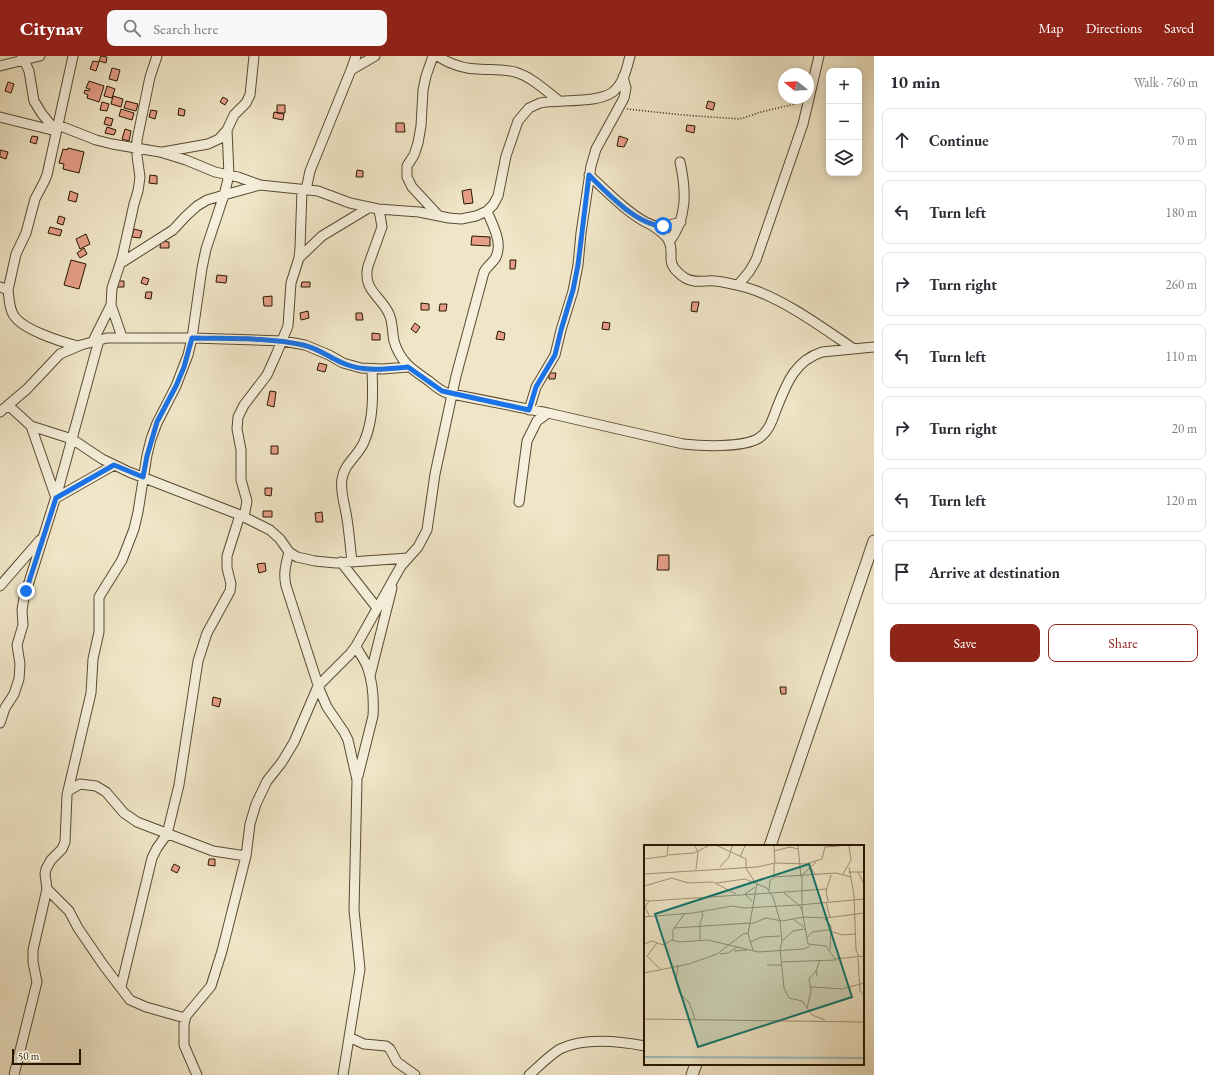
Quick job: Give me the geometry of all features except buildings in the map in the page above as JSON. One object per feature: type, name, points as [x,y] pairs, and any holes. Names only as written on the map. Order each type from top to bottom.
[{"type":"street","points":[[0,66],[23,58],[40,56]]},
{"type":"street","points":[[73,56],[47,175],[35,199],[28,230],[16,254],[4,288],[12,313],[21,322],[52,338],[78,346]]},
{"type":"street","points":[[0,723],[5,708],[14,694],[19,679],[20,664],[17,645],[23,625],[22,605],[42,538],[56,498],[96,340],[111,306],[112,288],[121,263],[139,185],[139,170],[136,149],[150,77],[157,56]]},
{"type":"street","points":[[160,152],[208,144],[219,139],[227,130],[234,115],[243,107],[250,95],[254,56]]},
{"type":"street","points":[[121,987],[152,858],[167,834],[179,785],[198,661],[202,646],[213,621],[230,591],[231,584],[227,568],[227,556],[230,543],[247,501],[241,480],[241,450],[237,428],[238,417],[244,405],[267,375],[282,341],[289,318],[291,283],[299,258],[304,190],[310,171],[352,70],[356,56]]},
{"type":"street","points":[[352,70],[375,56]]},
{"type":"street","points":[[434,56],[426,76],[423,90],[421,126],[418,143],[414,155],[407,166],[407,172],[409,182],[412,187],[438,215]]},
{"type":"street","points":[[437,56],[460,67],[499,69],[517,73],[532,80],[559,101]]},
{"type":"street","points":[[2,119],[57,128],[96,140],[136,149],[160,152],[186,160],[215,172],[260,184],[324,193],[350,203],[374,208],[419,212],[461,219],[476,216],[487,211],[494,205],[506,156],[521,116],[534,105],[546,102],[603,98],[609,95],[616,90],[623,77],[630,56]]},
{"type":"street","points":[[814,80],[819,56]]},
{"type":"street","points":[[23,58],[29,71],[34,101],[42,114],[57,128]]},
{"type":"street","points":[[529,410],[536,387],[555,355],[573,290],[578,265],[589,175],[596,149],[626,93],[623,77]]},
{"type":"street","points":[[738,285],[749,272],[756,260],[785,180],[809,104]]},
{"type":"street","points":[[14,1075],[36,987],[37,978],[33,962],[33,950],[47,889],[45,874],[46,869],[65,842],[68,791],[91,693],[93,659],[99,632],[99,597],[116,571],[129,544],[138,512],[147,456],[157,422],[184,367],[192,338],[205,256],[229,175],[227,130]]},
{"type":"street","points":[[669,242],[681,222],[684,204],[684,178],[680,162]]},
{"type":"street","points":[[589,175],[623,206],[665,235],[672,250],[672,264],[676,270],[686,278],[699,282],[714,281],[738,285],[761,293],[783,304],[823,328],[854,349]]},
{"type":"street","points":[[121,263],[173,230],[197,206],[208,200],[260,184]]},
{"type":"street","points":[[299,258],[322,236],[374,208]]},
{"type":"street","points":[[374,208],[380,215],[382,227],[368,266],[368,282],[389,314],[394,340],[401,357],[408,367],[442,391],[548,413],[683,444],[703,446],[748,443],[759,438],[770,427],[788,384],[800,364],[808,357],[822,352],[874,347]]},
{"type":"street","points":[[197,1075],[184,1045],[185,1018],[212,986],[246,856],[250,824],[256,804],[267,781],[289,752],[318,686],[356,646],[394,579],[421,541],[429,524],[433,486],[452,393],[483,274],[495,258],[498,250],[497,238],[487,211]]},
{"type":"street","points":[[648,223],[663,226],[681,222]]},
{"type":"street","points":[[111,306],[122,337]]},
{"type":"street","points":[[0,412],[27,389],[60,354],[96,340],[122,337],[282,341],[305,345],[352,366],[372,369],[408,367]]},
{"type":"street","points":[[352,562],[342,493],[342,479],[346,466],[364,443],[368,429],[373,404],[372,369]]},
{"type":"street","points":[[8,405],[31,426],[72,439],[102,459],[114,465],[242,516],[270,530],[280,539],[290,552],[301,558],[325,562],[352,562],[408,558]]},
{"type":"street","points":[[519,502],[529,437],[537,421],[548,413]]},
{"type":"street","points":[[31,426],[56,498]]},
{"type":"street","points":[[56,498],[114,465]]},
{"type":"street","points":[[0,586],[42,538]]},
{"type":"street","points":[[770,845],[874,541]]},
{"type":"street","points":[[290,552],[284,567],[284,580],[318,686],[327,707],[348,740],[357,780]]},
{"type":"street","points":[[341,562],[377,608]]},
{"type":"street","points":[[370,678],[394,579]]},
{"type":"street","points":[[343,1075],[360,969],[354,910],[357,780],[373,716],[373,700],[370,678],[356,646]]},
{"type":"street","points":[[68,791],[80,784],[96,786],[106,792],[129,817],[137,822],[213,851],[246,856]]},
{"type":"street","points":[[47,889],[69,911],[82,934],[130,1000],[146,1007],[185,1018]]},
{"type":"street","points":[[349,1037],[364,1044],[386,1046],[390,1049],[396,1062],[415,1075]]},
{"type":"street","points":[[529,1075],[559,1050],[580,1043],[599,1041],[644,1046]]},
{"type":"street","points":[[692,1075],[696,1065]]},
{"type":"path","points":[[619,108],[676,115],[740,119],[794,104]]},
{"type":"route","points":[[26,591],[56,498],[114,465],[143,477],[147,456],[157,422],[167,405],[184,367],[192,338],[282,341],[305,345],[329,355],[343,363],[361,368],[383,369],[408,367],[437,388],[447,393],[529,410],[536,387],[542,376],[548,370],[555,355],[565,316],[570,303],[578,265],[589,175],[611,196],[644,221],[653,225],[663,226]]}]
